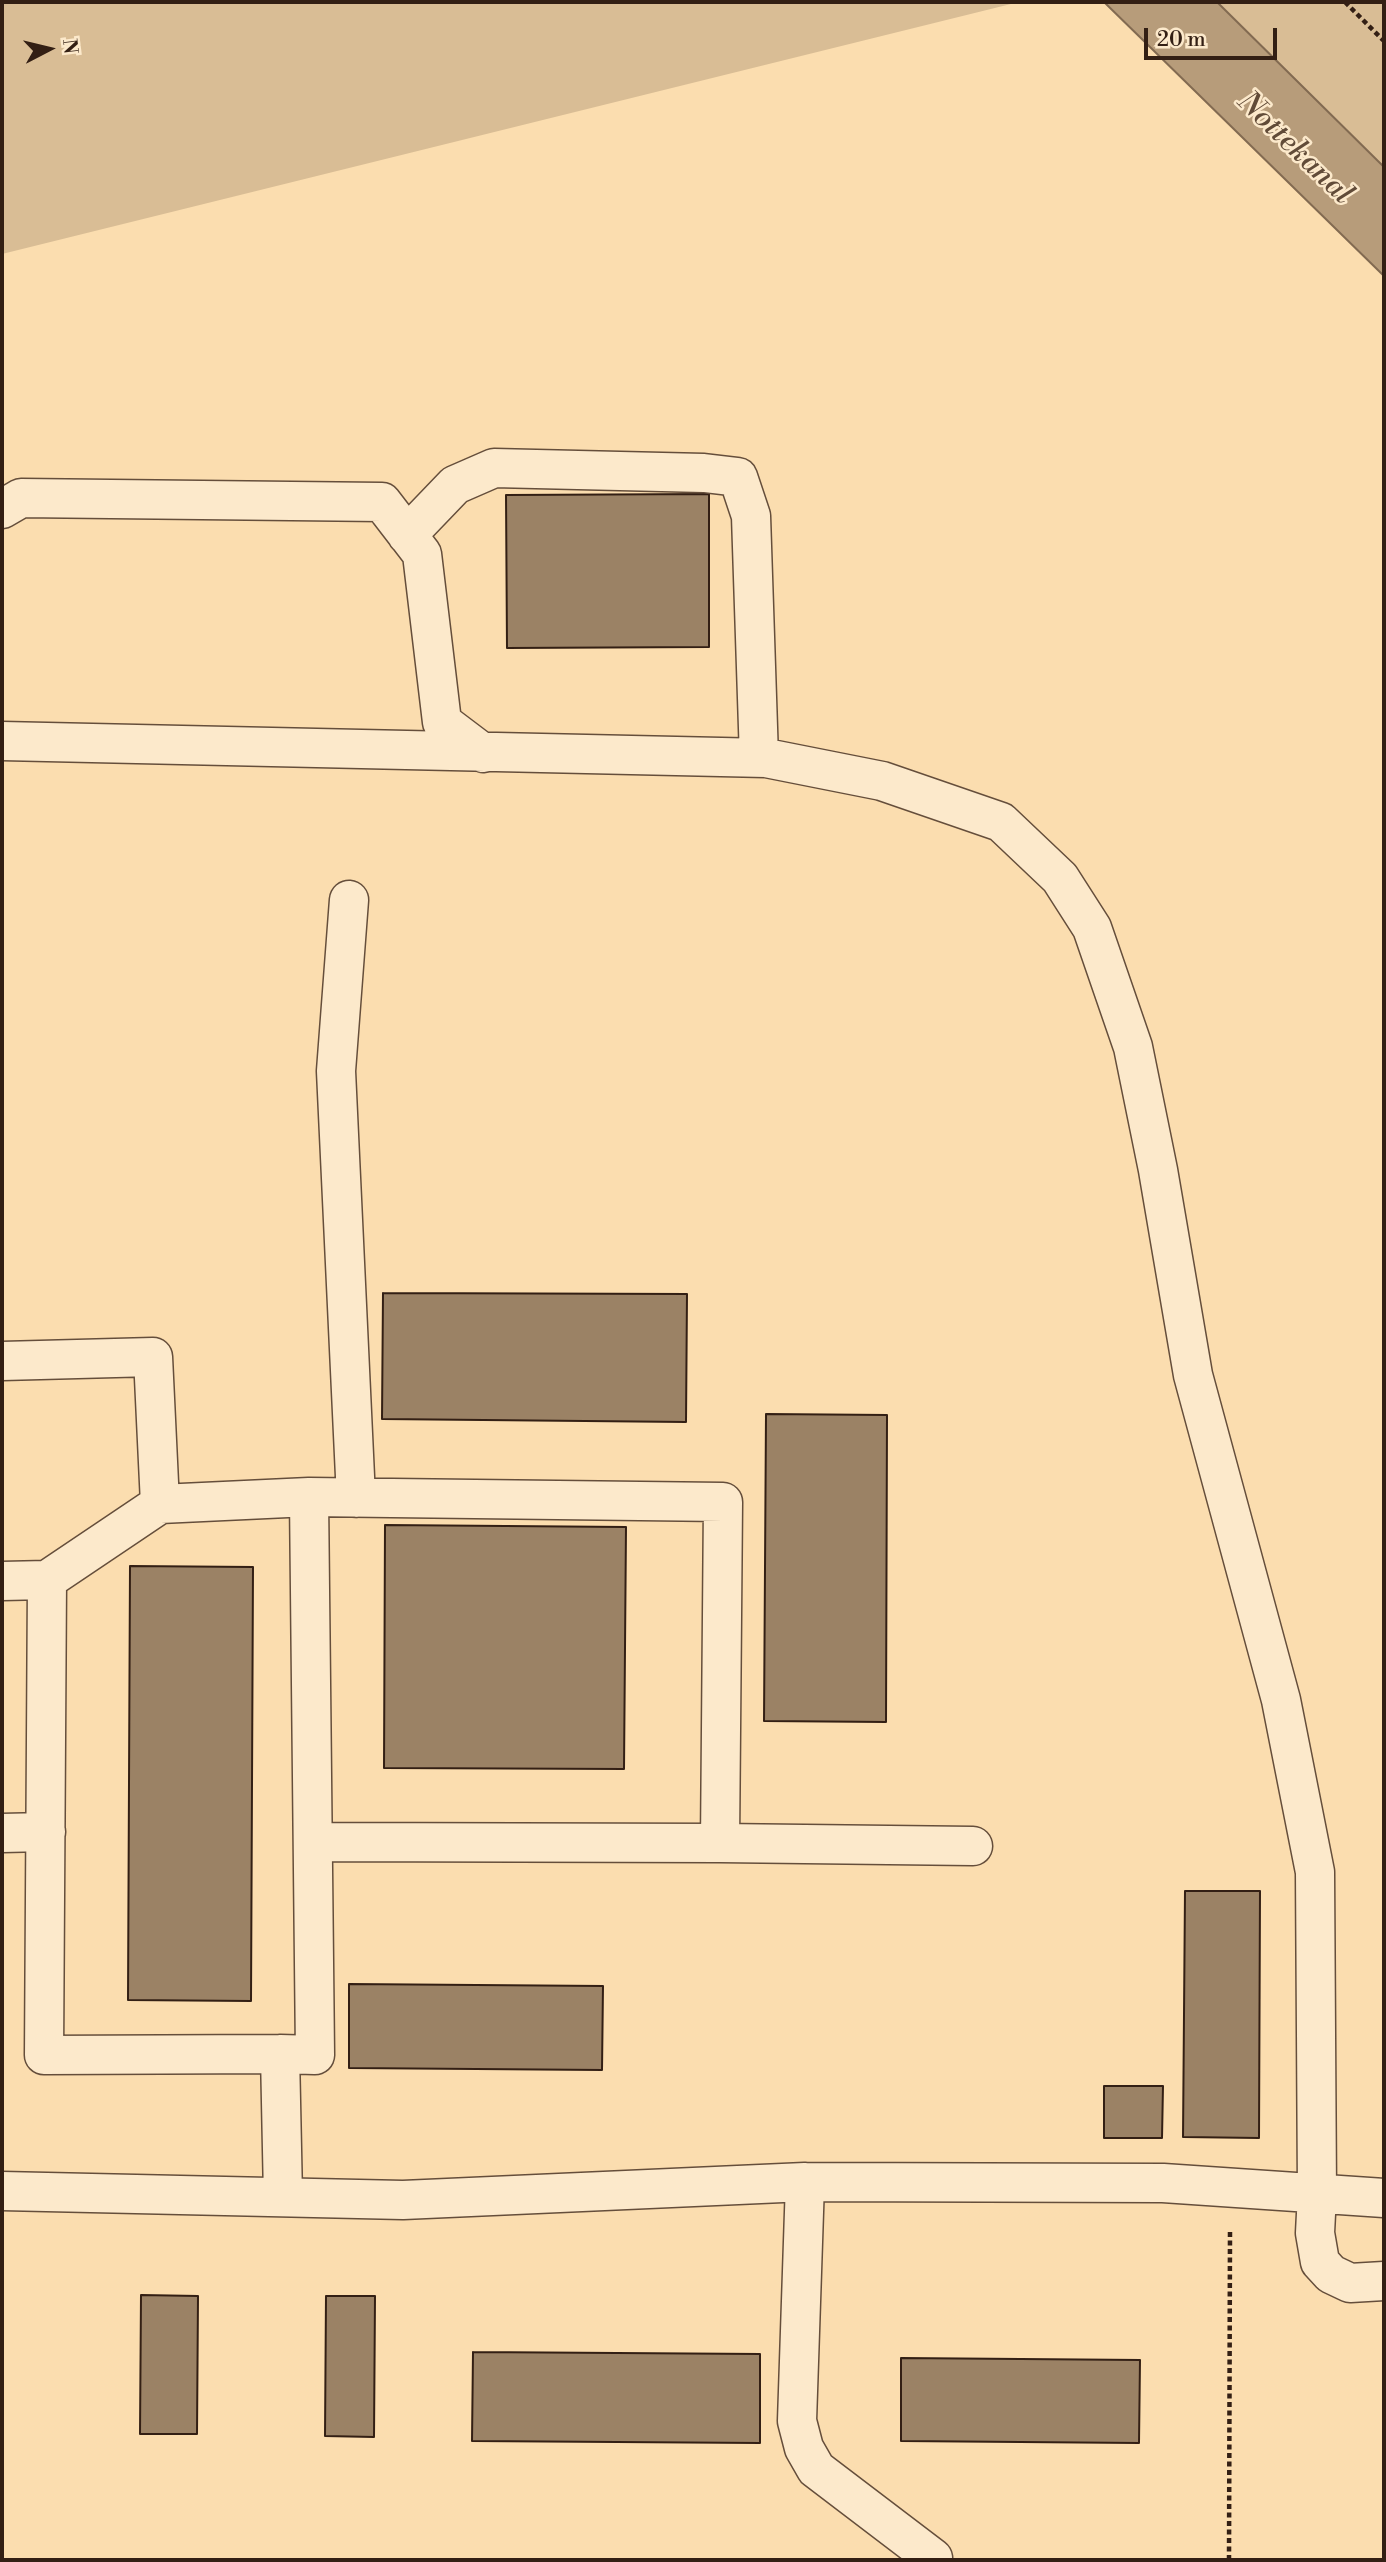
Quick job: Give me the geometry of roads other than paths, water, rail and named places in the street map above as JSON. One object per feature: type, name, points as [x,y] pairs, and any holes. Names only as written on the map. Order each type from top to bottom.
[{"type":"street","points":[[407,535],[455,485],[494,468],[704,473],[738,477],[751,516],[759,758]]},
{"type":"street","points":[[8,496],[382,502],[422,555],[442,722],[483,753]]},
{"type":"street","points":[[2,741],[759,758],[882,781],[1001,822],[1060,878],[1092,928],[1133,1047],[1158,1170],[1193,1375],[1280,1700],[1315,1872],[1315,2233],[1320,2262],[1331,2274],[1350,2283],[1384,2281]]},
{"type":"street","points":[[349,900],[336,1071],[356,1498]]},
{"type":"street","points":[[2,1360],[153,1357],[160,1504]]},
{"type":"street","points":[[47,1580],[44,2055],[315,2055],[309,1497]]},
{"type":"street","points":[[2,1581],[47,1580],[160,1504],[309,1497],[723,1502],[720,1843]]},
{"type":"street","points":[[2,1833],[46,1832]]},
{"type":"street","points":[[313,1842],[973,1846]]},
{"type":"street","points":[[281,2054],[283,2197]]},
{"type":"street","points":[[805,2182],[797,2421],[804,2448],[816,2469],[933,2558]]},
{"type":"street","points":[[2,2191],[403,2200],[805,2182],[1163,2183],[1384,2198]]},
{"type":"water","name":"Nottekanal","points":[[1104,2],[1217,2],[1384,167],[1384,276]]}]
